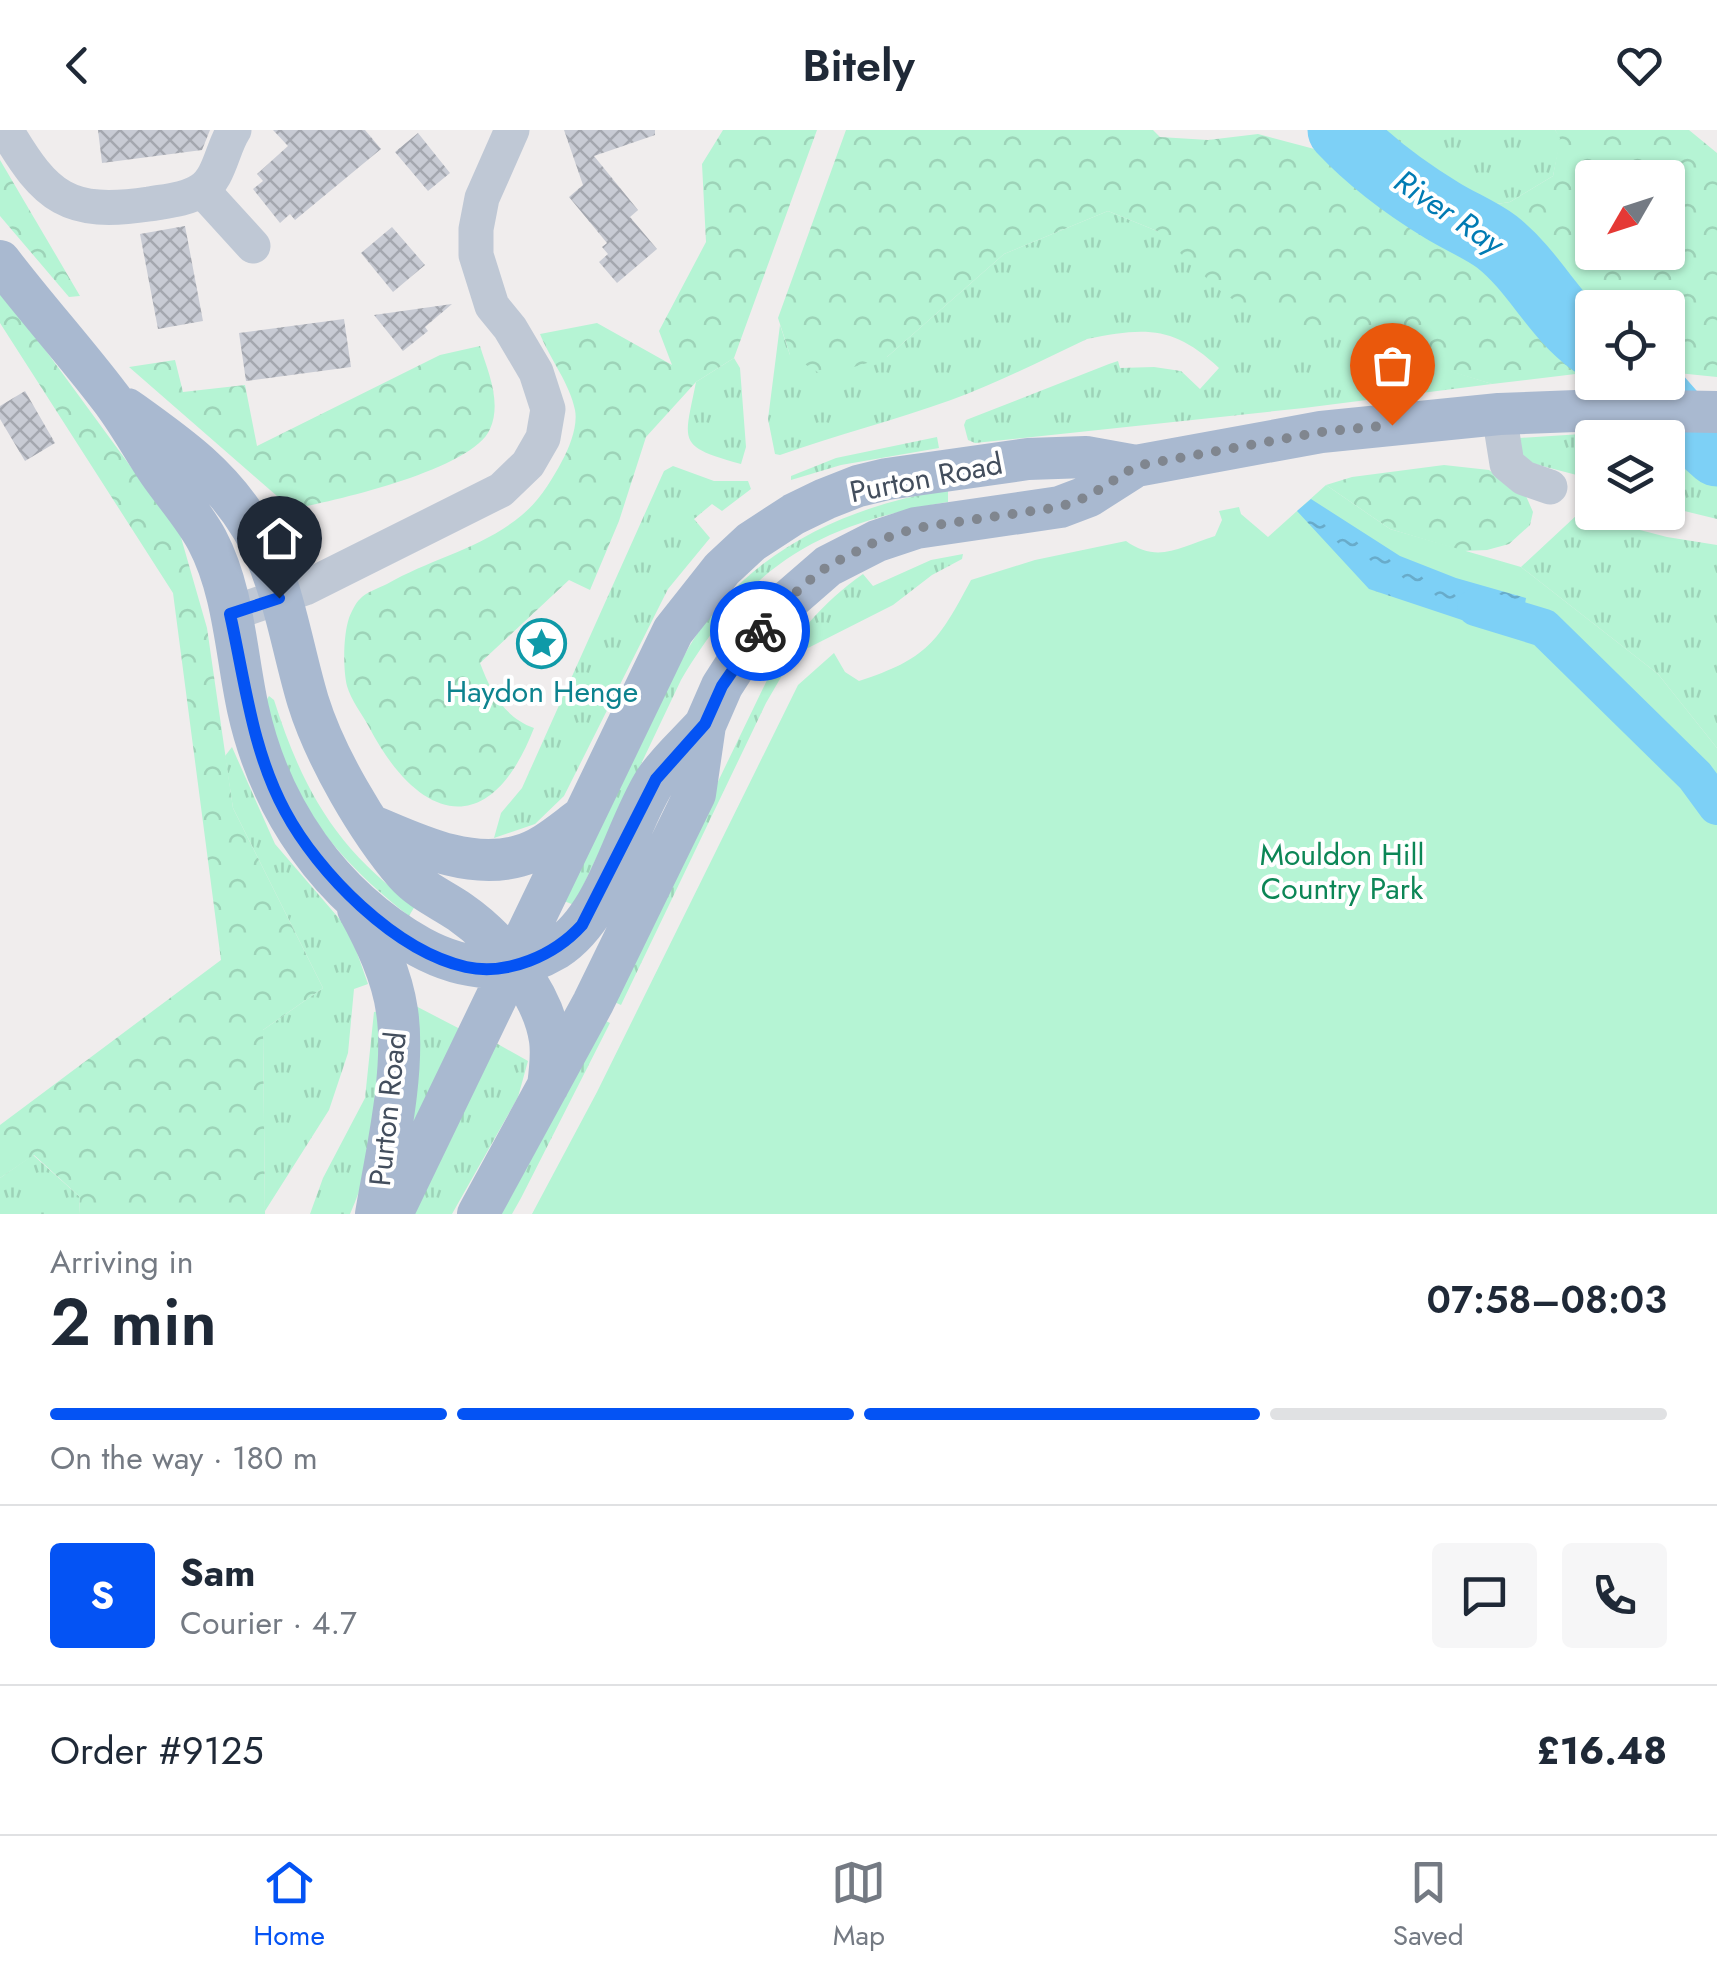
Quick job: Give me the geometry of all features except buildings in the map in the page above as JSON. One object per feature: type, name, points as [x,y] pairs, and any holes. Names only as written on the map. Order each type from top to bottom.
[{"type":"main road","name":"Purton Road","points":[[0,261],[110,397],[208,543],[230,614],[248,710],[266,771],[308,848],[372,915],[432,954],[467,967],[512,965],[554,950],[582,925],[656,779],[705,724]]},
{"type":"main road","name":"Purton Road","points":[[110,397],[198,460],[228,492],[254,531],[279,598],[308,702],[348,791],[416,885],[483,930],[534,997],[546,1028],[551,1058],[548,1088]]},
{"type":"main road","name":"Purton Road","points":[[512,965],[674,631],[696,599],[751,542],[794,514],[858,486],[939,470],[1028,459],[1086,457],[1136,466],[1321,432],[1499,414],[1602,410],[1706,412]]},
{"type":"main road","name":"Purton Road","points":[[548,1088],[695,794],[705,724],[722,686],[774,613],[802,586],[846,555],[916,528],[1060,507],[1089,496],[1136,466]]},
{"type":"main road","name":"Purton Road","points":[[372,826],[452,856],[496,860],[521,856],[546,844],[584,816]]},
{"type":"main road","name":"Purton Road","points":[[350,894],[382,958],[398,1012],[394,1094],[376,1214]]},
{"type":"main road","points":[[392,1214],[512,965]]},
{"type":"main road","points":[[478,1214],[548,1088]]},
{"type":"street","points":[[6,130],[32,171],[67,202],[86,207],[120,207],[182,198],[202,190],[214,177],[234,130]]},
{"type":"street","points":[[230,614],[279,598],[500,490],[528,464],[544,438],[548,409],[536,372],[492,306],[476,255],[482,198],[512,130]]},
{"type":"street","points":[[202,190],[253,246]]},
{"type":"street","points":[[1499,414],[1508,464],[1524,478],[1550,487]]},
{"type":"green space","points":[[723,130],[817,130],[734,358],[696,382],[646,437],[619,521],[590,590],[569,580],[480,663],[500,702],[514,717],[534,728],[516,765],[497,789],[476,803],[454,806],[432,800],[410,784],[389,759],[349,691],[344,652],[350,616],[358,600],[369,592],[507,526],[545,490],[568,449],[576,416],[569,391],[540,334],[597,323],[672,365],[659,331],[706,242],[702,164]]},
{"type":"green space","points":[[846,130],[1153,130],[1160,137],[1208,140],[1258,134],[1337,155],[1386,192],[1463,222],[1483,206],[1510,202],[1553,176],[1560,138],[1555,130],[1689,130],[1717,153],[1717,377],[1685,374],[1685,290],[1575,290],[1575,374],[1492,384],[1249,311],[1218,289],[1157,231],[1108,211],[1004,254],[887,357],[824,376],[790,355],[778,318]]},
{"type":"green space","points":[[1383,130],[1555,130],[1561,138],[1553,176],[1510,202],[1483,206],[1427,179]]},
{"type":"green space","points":[[0,160],[80,296],[69,297],[0,216]]},
{"type":"green space","points":[[1108,211],[1157,231],[1174,244],[1372,346],[1492,384],[1304,408],[975,443],[968,440],[966,420],[1118,361],[1120,368],[1181,371],[1200,389],[1219,368],[1173,337],[1126,333],[1087,339],[951,400],[775,454],[768,419],[780,325],[790,355],[887,357],[1004,254]]},
{"type":"green space","points":[[0,288],[180,534],[207,628],[233,808],[323,988],[263,1030],[265,1214],[79,1214],[80,1197],[34,1155],[0,1178],[0,1125],[221,960],[173,593],[0,323]]},
{"type":"green space","points":[[480,346],[495,408],[490,429],[479,444],[402,480],[297,508],[277,496],[129,367],[175,360],[183,392],[245,385],[257,446],[440,355]]},
{"type":"green space","points":[[734,358],[740,368],[746,447],[741,464],[695,446],[688,430],[696,382]]},
{"type":"green space","points":[[1575,434],[1575,475],[1523,461],[1520,438]]},
{"type":"green space","points":[[937,437],[939,448],[841,465],[791,480],[791,476],[836,458]]},
{"type":"green space","points":[[1685,450],[1717,451],[1717,519],[1685,511]]},
{"type":"green space","points":[[1444,465],[1489,470],[1526,496],[1533,512],[1530,525],[1509,544],[1463,551],[1390,529],[1326,485],[1352,477]]},
{"type":"green space","points":[[673,466],[714,481],[748,481],[751,489],[722,511],[712,504],[694,519],[710,538],[668,589],[564,796],[535,824],[494,838],[501,813],[522,788],[664,471]]},
{"type":"green space","name":"Mouldon Hill Country Park","points":[[1326,485],[1390,529],[1521,567],[1658,674],[1717,748],[1717,1214],[532,1214],[597,1092],[798,685],[834,653],[845,672],[859,681],[916,656],[939,633],[971,580],[1035,560],[1126,541],[1148,551],[1169,551],[1215,536],[1222,520],[1219,511],[1239,507],[1241,514],[1268,537]]},
{"type":"green space","points":[[948,490],[948,502],[902,511],[824,538],[791,556],[733,607],[681,680],[574,905],[564,901],[683,658],[711,614],[738,585],[800,539],[835,522],[910,497]]},
{"type":"green space","points":[[1575,517],[1575,530],[1640,530],[1717,545],[1717,748],[1658,674],[1521,567]]},
{"type":"green space","points":[[963,554],[962,559],[932,575],[893,605],[806,649],[784,672],[621,1005],[612,1001],[768,678],[799,634],[822,608],[863,574],[873,586],[931,560]]},
{"type":"green space","points":[[269,696],[274,700],[297,763],[326,816],[364,863],[415,906],[409,916],[352,866],[306,806],[280,754],[266,701]]},
{"type":"green space","points":[[232,747],[275,844],[349,930],[368,984],[354,989],[348,1053],[329,1110],[265,1211],[263,1030],[323,988],[233,808],[225,756]]},
{"type":"green space","points":[[410,1003],[462,1030],[417,1126],[406,1121]]},
{"type":"green space","points":[[386,1010],[376,1114],[360,1190],[350,1214],[310,1214],[323,1178],[365,1098],[374,1012]]},
{"type":"green space","points":[[602,1019],[610,1023],[521,1198],[512,1214],[499,1214]]},
{"type":"green space","points":[[496,1043],[528,1061],[518,1097],[452,1214],[412,1214]]},
{"type":"green space","points":[[33,1155],[80,1197],[79,1214],[0,1214],[0,1178]]},
{"type":"water","points":[[1311,499],[1400,556],[1456,578],[1526,598],[1519,639],[1369,589],[1297,511]]},
{"type":"waterway","name":"River Ray","points":[[1340,130],[1402,184],[1497,242],[1575,330]]},
{"type":"waterway","name":"River Ray","points":[[1662,400],[1717,454]]},
{"type":"waterway","points":[[1476,607],[1544,628],[1695,776],[1717,806]]},
{"type":"way so far","points":[[760,631],[802,586],[828,566],[877,541],[916,528],[1060,507],[1089,496],[1136,466],[1321,432],[1392,425]]},
{"type":"place","name":"Haydon Henge","points":[[542,643]]},
{"type":"route","points":[[279,598],[230,614],[248,710],[266,771],[285,812],[308,848],[372,915],[432,954],[467,967],[525,962],[570,939],[595,905],[656,779],[705,724],[722,686],[760,631]]}]
